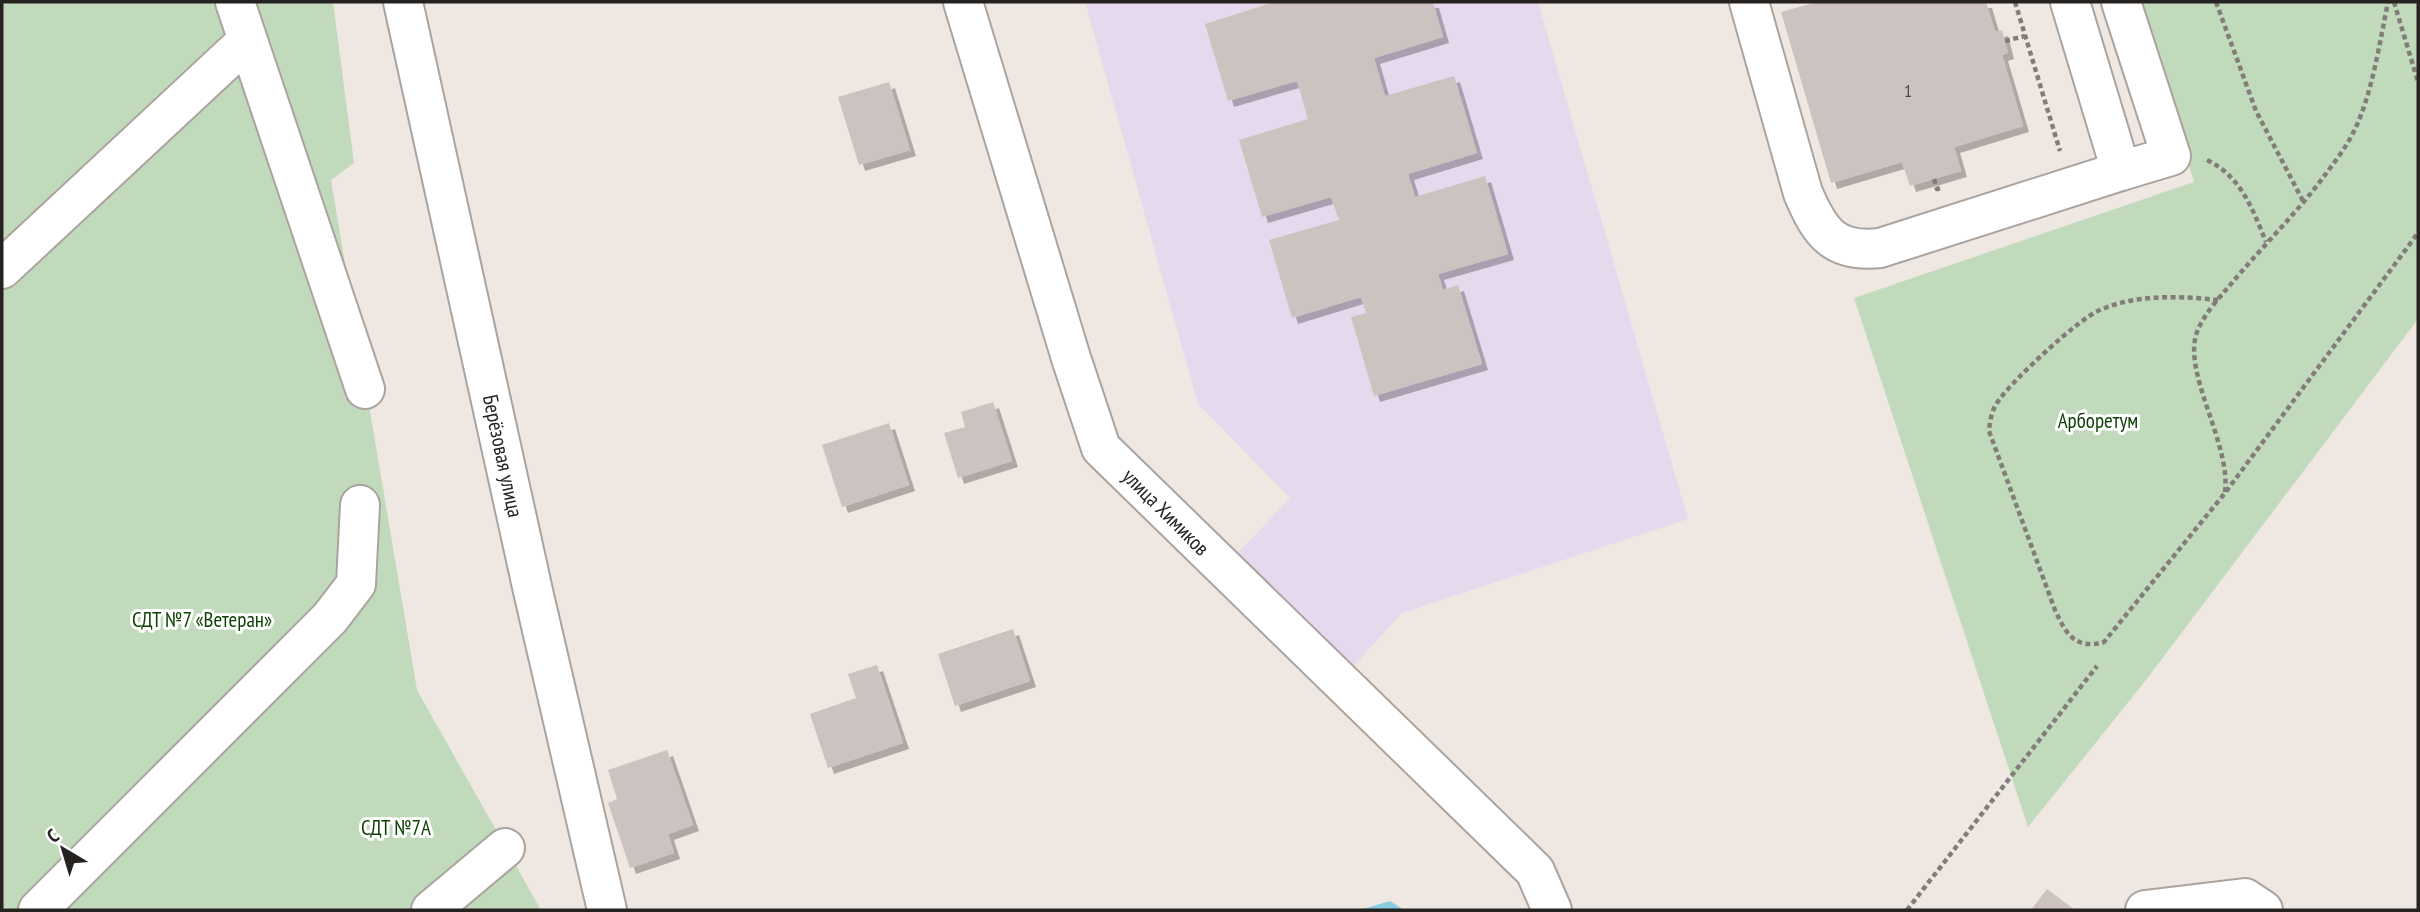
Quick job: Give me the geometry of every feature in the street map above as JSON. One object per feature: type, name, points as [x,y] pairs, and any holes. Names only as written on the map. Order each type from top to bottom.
[{"type":"street","points":[[235,2],[365,389]]},
{"type":"street","name":"Берёзовая улица","points":[[403,2],[536,604],[607,910]]},
{"type":"street","name":"улица Химиков","points":[[963,2],[1101,448],[1535,871],[1552,910]]},
{"type":"street","points":[[1749,2],[1804,192],[1825,234],[1853,249],[1880,248],[2171,156],[2121,2]]},
{"type":"street","points":[[2070,2],[2121,171]]},
{"type":"street","points":[[2,269],[247,41]]},
{"type":"street","points":[[38,910],[330,618],[356,584],[360,505]]},
{"type":"street","points":[[431,910],[505,848]]},
{"type":"street","points":[[2146,910],[2245,898],[2263,910]]},
{"type":"path","points":[[2015,2],[2061,152]]},
{"type":"path","points":[[2216,2],[2256,111],[2303,201]]},
{"type":"path","points":[[2225,493],[2227,475],[2224,458],[2197,369],[2194,348],[2197,332],[2218,300],[2320,181],[2354,132],[2379,49],[2388,2]]},
{"type":"path","points":[[2394,2],[2418,82]]},
{"type":"path","points":[[2005,41],[2025,36]]},
{"type":"path","points":[[2171,156],[2199,156],[2230,176],[2245,193],[2266,242]]},
{"type":"path","points":[[2218,300],[2183,296],[2120,303],[2098,310],[2023,374],[1998,401],[1990,417],[1989,431],[2062,626],[2072,638],[2082,643],[2091,645],[2104,642],[2225,493],[2418,233]]},
{"type":"path","points":[[1907,910],[2096,666]]},
{"type":"shaded area","points":[[1085,2],[1538,2],[1688,519],[1402,613],[1351,669],[1234,557],[1290,498],[1198,404]]},
{"type":"green space","name":"СДТ №7 «Ветеран»","points":[[2,2],[333,2],[354,163],[331,180],[417,690],[541,910],[2,910]]},
{"type":"green space","name":"Арборетум","points":[[2139,2],[2418,2],[2418,319],[2146,680],[2028,827],[1854,298],[2194,182]]},
{"type":"water","points":[[1390,901],[1404,910],[1362,910],[1363,909]]},
{"type":"building","points":[[1274,2],[1433,2],[1443,37],[1374,58],[1385,96],[1454,76],[1477,153],[1408,174],[1415,197],[1485,176],[1508,254],[1438,274],[1443,290],[1458,285],[1482,364],[1374,396],[1351,317],[1366,313],[1361,297],[1292,318],[1269,240],[1339,220],[1331,197],[1262,217],[1239,140],[1308,119],[1297,81],[1228,101],[1205,24]]},
{"type":"building","points":[[1817,2],[1986,2],[1995,32],[2002,30],[2008,53],[2002,55],[2023,126],[1954,147],[1961,171],[1910,186],[1902,162],[1831,183],[1781,12]]},
{"type":"building","points":[[889,82],[910,150],[859,165],[838,97]]},
{"type":"building","points":[[993,402],[1012,461],[958,478],[944,433],[965,427],[961,412]]},
{"type":"building","points":[[889,423],[909,485],[842,507],[822,445]]},
{"type":"building","points":[[1013,629],[1030,681],[955,706],[938,654]]},
{"type":"building","points":[[877,665],[903,743],[828,768],[810,714],[856,698],[848,674]]},
{"type":"building","points":[[667,750],[693,825],[668,834],[674,853],[630,868],[608,803],[617,799],[608,770]]},
{"type":"building","points":[[2047,889],[2075,910],[2031,910]]},
{"type":"park label","name":"СДТ №7А","points":[[396,827]]}]
